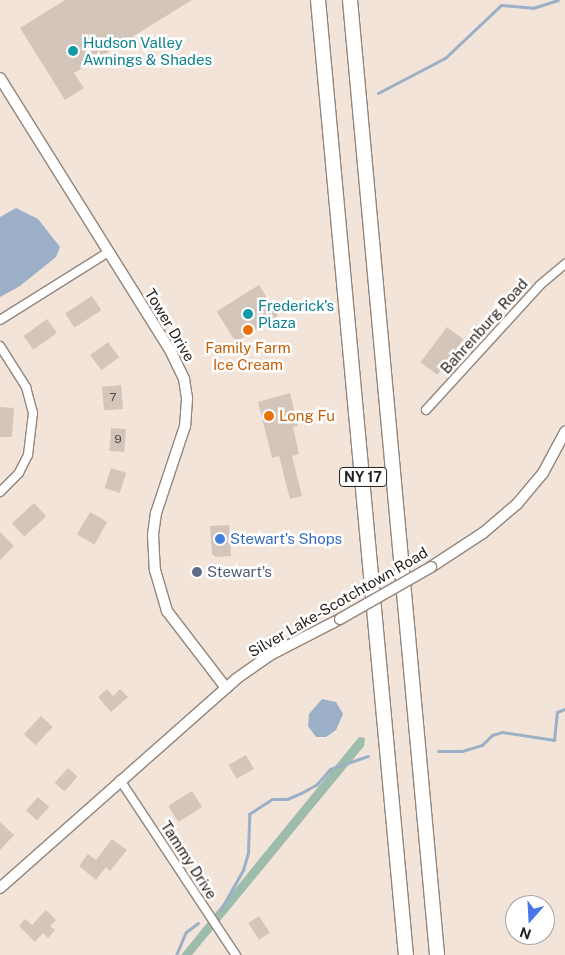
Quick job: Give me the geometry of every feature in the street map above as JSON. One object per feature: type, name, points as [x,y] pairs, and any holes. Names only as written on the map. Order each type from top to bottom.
[{"type":"highway","name":"NY 17","points":[[318,0],[406,955]]},
{"type":"highway","name":"NY 17","points":[[350,0],[437,955]]},
{"type":"street","name":"Tower Drive","points":[[0,78],[107,253],[171,352],[184,379],[187,399],[185,426],[156,513],[153,535],[155,570],[167,611],[226,688]]},
{"type":"street","points":[[0,320],[107,253]]},
{"type":"street","name":"Bahrenburg Road","points":[[426,410],[540,285],[565,264]]},
{"type":"street","points":[[0,346],[26,387],[33,413],[28,455],[19,473],[0,492]]},
{"type":"street","name":"Silver Lake-Scotchtown Road","points":[[0,888],[226,688],[270,655],[340,619],[431,567],[483,534],[517,504],[543,472],[565,432]]},
{"type":"street","name":"Tammy Drive","points":[[120,780],[236,955]]},
{"type":"green space","points":[[359,737],[365,738],[364,746],[192,955],[181,955]]},
{"type":"water","points":[[16,208],[38,219],[60,247],[56,257],[20,286],[0,297],[0,217]]},
{"type":"water","points":[[322,699],[336,702],[343,714],[336,730],[326,737],[316,737],[308,726],[309,714]]},
{"type":"building","name":"Hudson Valley Awnings & Shades","points":[[65,0],[192,0],[74,73],[84,88],[65,100],[20,28]]},
{"type":"building","name":"Frederick's Plaza","points":[[259,285],[278,316],[236,342],[217,311]]},
{"type":"building","points":[[92,296],[101,310],[74,328],[65,313]]},
{"type":"building","points":[[47,319],[57,333],[34,350],[24,336]]},
{"type":"building","points":[[447,327],[464,340],[437,375],[421,362]]},
{"type":"building","points":[[108,342],[119,357],[101,370],[90,355]]},
{"type":"building","points":[[121,385],[123,409],[104,411],[102,387]]},
{"type":"building","points":[[290,393],[298,426],[293,427],[299,454],[292,456],[302,496],[290,499],[279,456],[272,458],[258,402]]},
{"type":"building","points":[[0,407],[14,408],[12,437],[0,437]]},
{"type":"building","points":[[111,428],[126,429],[124,452],[109,451]]},
{"type":"building","points":[[111,468],[126,473],[120,493],[105,488]]},
{"type":"building","points":[[34,503],[46,516],[24,537],[12,523]]},
{"type":"building","points":[[90,512],[107,522],[94,545],[77,535]]},
{"type":"building","name":"Stewart's Shops","points":[[229,525],[231,556],[216,557],[212,554],[210,526]]},
{"type":"building","points":[[0,532],[14,546],[0,560]]},
{"type":"building","points":[[107,689],[113,696],[120,689],[128,697],[111,712],[98,697]]},
{"type":"building","points":[[41,716],[53,727],[36,745],[24,734]]},
{"type":"building","points":[[246,755],[254,769],[237,779],[229,765]]},
{"type":"building","points":[[68,768],[78,777],[64,792],[55,783]]},
{"type":"building","points":[[192,791],[202,807],[178,822],[168,806]]},
{"type":"building","points":[[38,797],[49,807],[37,820],[26,810]]},
{"type":"building","points":[[0,822],[14,835],[0,850]]},
{"type":"building","points":[[112,839],[127,850],[110,871],[106,867],[96,880],[79,866],[88,854],[96,860]]},
{"type":"building","points":[[46,910],[56,920],[50,926],[55,930],[48,938],[43,933],[35,942],[19,926],[25,919],[32,925]]},
{"type":"building","points":[[259,916],[270,933],[259,940],[248,923]]},
{"type":"waterway","points":[[378,93],[445,58],[501,5],[533,8],[558,0]]},
{"type":"waterway","points":[[438,751],[462,751],[482,745],[492,735],[502,732],[554,740],[557,712],[565,709]]},
{"type":"waterway","points":[[221,909],[243,870],[248,852],[249,814],[272,799],[287,799],[301,793],[317,784],[330,769],[368,756]]},
{"type":"waterway","points":[[176,955],[186,932],[198,923]]},
{"type":"place","name":"Hudson Valley Awnings & Shades","points":[[73,51]]},
{"type":"place","name":"Frederick's Plaza","points":[[248,314]]},
{"type":"place","name":"Family Farm Ice Cream","points":[[248,330]]},
{"type":"place","name":"Long Fu","points":[[269,416]]},
{"type":"place","name":"Stewart's Shops","points":[[220,539]]},
{"type":"place","name":"Stewart's","points":[[197,572]]}]
